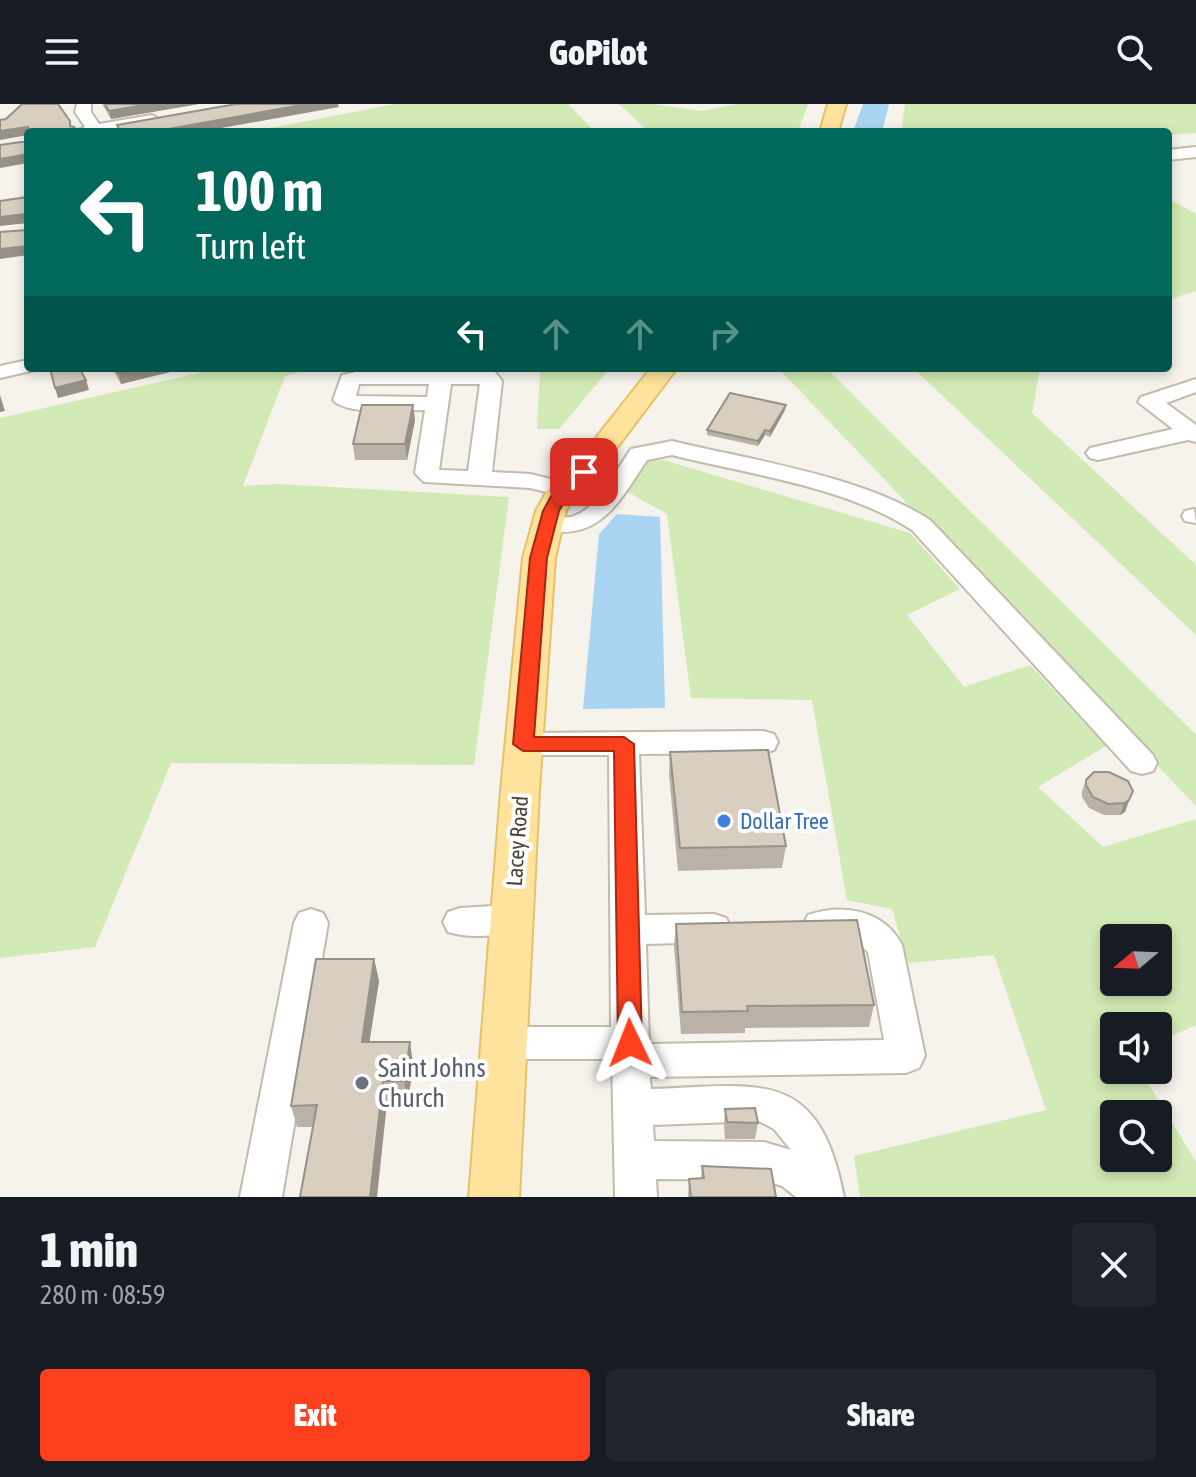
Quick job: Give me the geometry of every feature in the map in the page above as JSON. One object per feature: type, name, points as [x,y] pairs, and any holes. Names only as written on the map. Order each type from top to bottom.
[{"type":"main road","points":[[830,128],[837,104]]},
{"type":"main road","name":"Lacey Road","points":[[494,1197],[523,744],[539,558],[548,524],[563,489],[584,472],[649,372]]},
{"type":"street","points":[[84,104],[87,128]]},
{"type":"street","points":[[106,128],[171,117]]},
{"type":"street","points":[[1172,155],[1196,152]]},
{"type":"street","points":[[1172,168],[1196,166]]},
{"type":"street","points":[[0,372],[24,367]]},
{"type":"street","points":[[437,404],[351,403],[344,400],[350,380],[356,378],[487,377],[491,381],[479,479]]},
{"type":"street","points":[[441,378],[427,473],[432,477],[530,481],[563,489]]},
{"type":"street","points":[[1194,434],[1149,402],[1196,385]]},
{"type":"street","points":[[1098,453],[1194,434]]},
{"type":"street","points":[[548,524],[575,524],[588,519],[603,505],[639,454],[672,448],[851,492],[895,508],[921,525],[1142,763]]},
{"type":"street","points":[[523,744],[763,742]]},
{"type":"street","points":[[624,744],[634,1152]]},
{"type":"street","points":[[460,922],[512,919]]},
{"type":"street","points":[[261,1197],[311,923]]},
{"type":"street","points":[[506,1043],[630,1052],[906,1056],[884,945],[859,924],[793,934]]},
{"type":"street","points":[[627,930],[740,928],[793,934],[874,936]]},
{"type":"street","points":[[634,1152],[759,1103],[784,1113],[801,1128],[813,1147],[822,1187]]},
{"type":"street","points":[[634,1152],[764,1161],[794,1170],[822,1187]]},
{"type":"green space","points":[[395,104],[568,104],[591,128],[271,128]]},
{"type":"green space","points":[[619,104],[653,104],[702,111],[736,104],[808,104],[799,128],[645,128]]},
{"type":"green space","points":[[905,104],[1196,104],[1196,133],[1172,135],[1172,128],[902,128]]},
{"type":"green space","points":[[1172,200],[1196,214],[1196,291],[1172,299]]},
{"type":"green space","points":[[203,372],[299,372],[285,376],[243,486],[278,484],[509,497],[474,765],[171,763],[95,947],[0,958],[0,418]]},
{"type":"green space","points":[[540,372],[607,372],[559,429],[537,429]]},
{"type":"green space","points":[[782,372],[830,372],[1196,735],[1196,806]]},
{"type":"green space","points":[[917,372],[1039,372],[1032,413],[1196,565],[1196,635]]},
{"type":"green space","points":[[650,456],[910,533],[960,589],[907,615],[964,687],[1030,665],[1106,746],[1038,787],[1103,847],[1196,819],[1196,1025],[1172,1036],[1172,1012],[1100,1012],[1100,1084],[1149,1084],[1158,1100],[1100,1100],[1100,1172],[1172,1172],[1172,1123],[1196,1162],[1196,1197],[860,1197],[854,1156],[1046,1110],[994,955],[908,963],[892,909],[847,900],[812,700],[691,698],[667,514],[621,488]]},
{"type":"water","points":[[863,104],[889,104],[883,128],[854,128]]},
{"type":"water","points":[[617,514],[660,517],[665,708],[583,709],[599,534]]},
{"type":"building","points":[[22,104],[58,104],[70,126],[75,128],[28,127],[0,131],[0,120],[6,119]]},
{"type":"building","points":[[105,104],[150,104],[109,111]]},
{"type":"building","points":[[236,104],[307,104],[174,128],[119,128],[117,125]]},
{"type":"building","points":[[24,142],[24,155],[0,159],[0,145]]},
{"type":"building","points":[[24,198],[24,214],[0,217],[0,201]]},
{"type":"building","points":[[24,230],[24,246],[0,249],[0,232]]},
{"type":"building","points":[[51,372],[81,372],[86,380],[55,388]]},
{"type":"building","points":[[730,393],[786,405],[770,431],[765,430],[758,441],[707,430]]},
{"type":"building","points":[[362,405],[413,405],[405,444],[353,444]]},
{"type":"building","name":"Dollar Tree","points":[[768,750],[786,846],[680,848],[670,752]]},
{"type":"building","points":[[1094,772],[1109,772],[1128,781],[1133,791],[1129,800],[1108,804],[1093,797],[1086,780]]},
{"type":"building","points":[[857,920],[874,1005],[747,1006],[748,1011],[682,1012],[676,924]]},
{"type":"building","name":"Saint Johns Church","points":[[316,959],[374,959],[362,1042],[410,1042],[404,1081],[383,1081],[370,1197],[300,1197],[317,1105],[291,1106]]},
{"type":"building","points":[[755,1108],[758,1123],[727,1122],[725,1109]]},
{"type":"building","points":[[702,1166],[771,1169],[776,1197],[691,1197],[689,1179],[704,1178]]},
{"type":"place","name":"Dollar Tree","points":[[724,821]]},
{"type":"place","name":"Saint Johns Church","points":[[362,1083]]},
{"type":"route","points":[[584,472],[563,489],[551,511],[539,558],[523,744],[624,744],[630,1043]]}]
